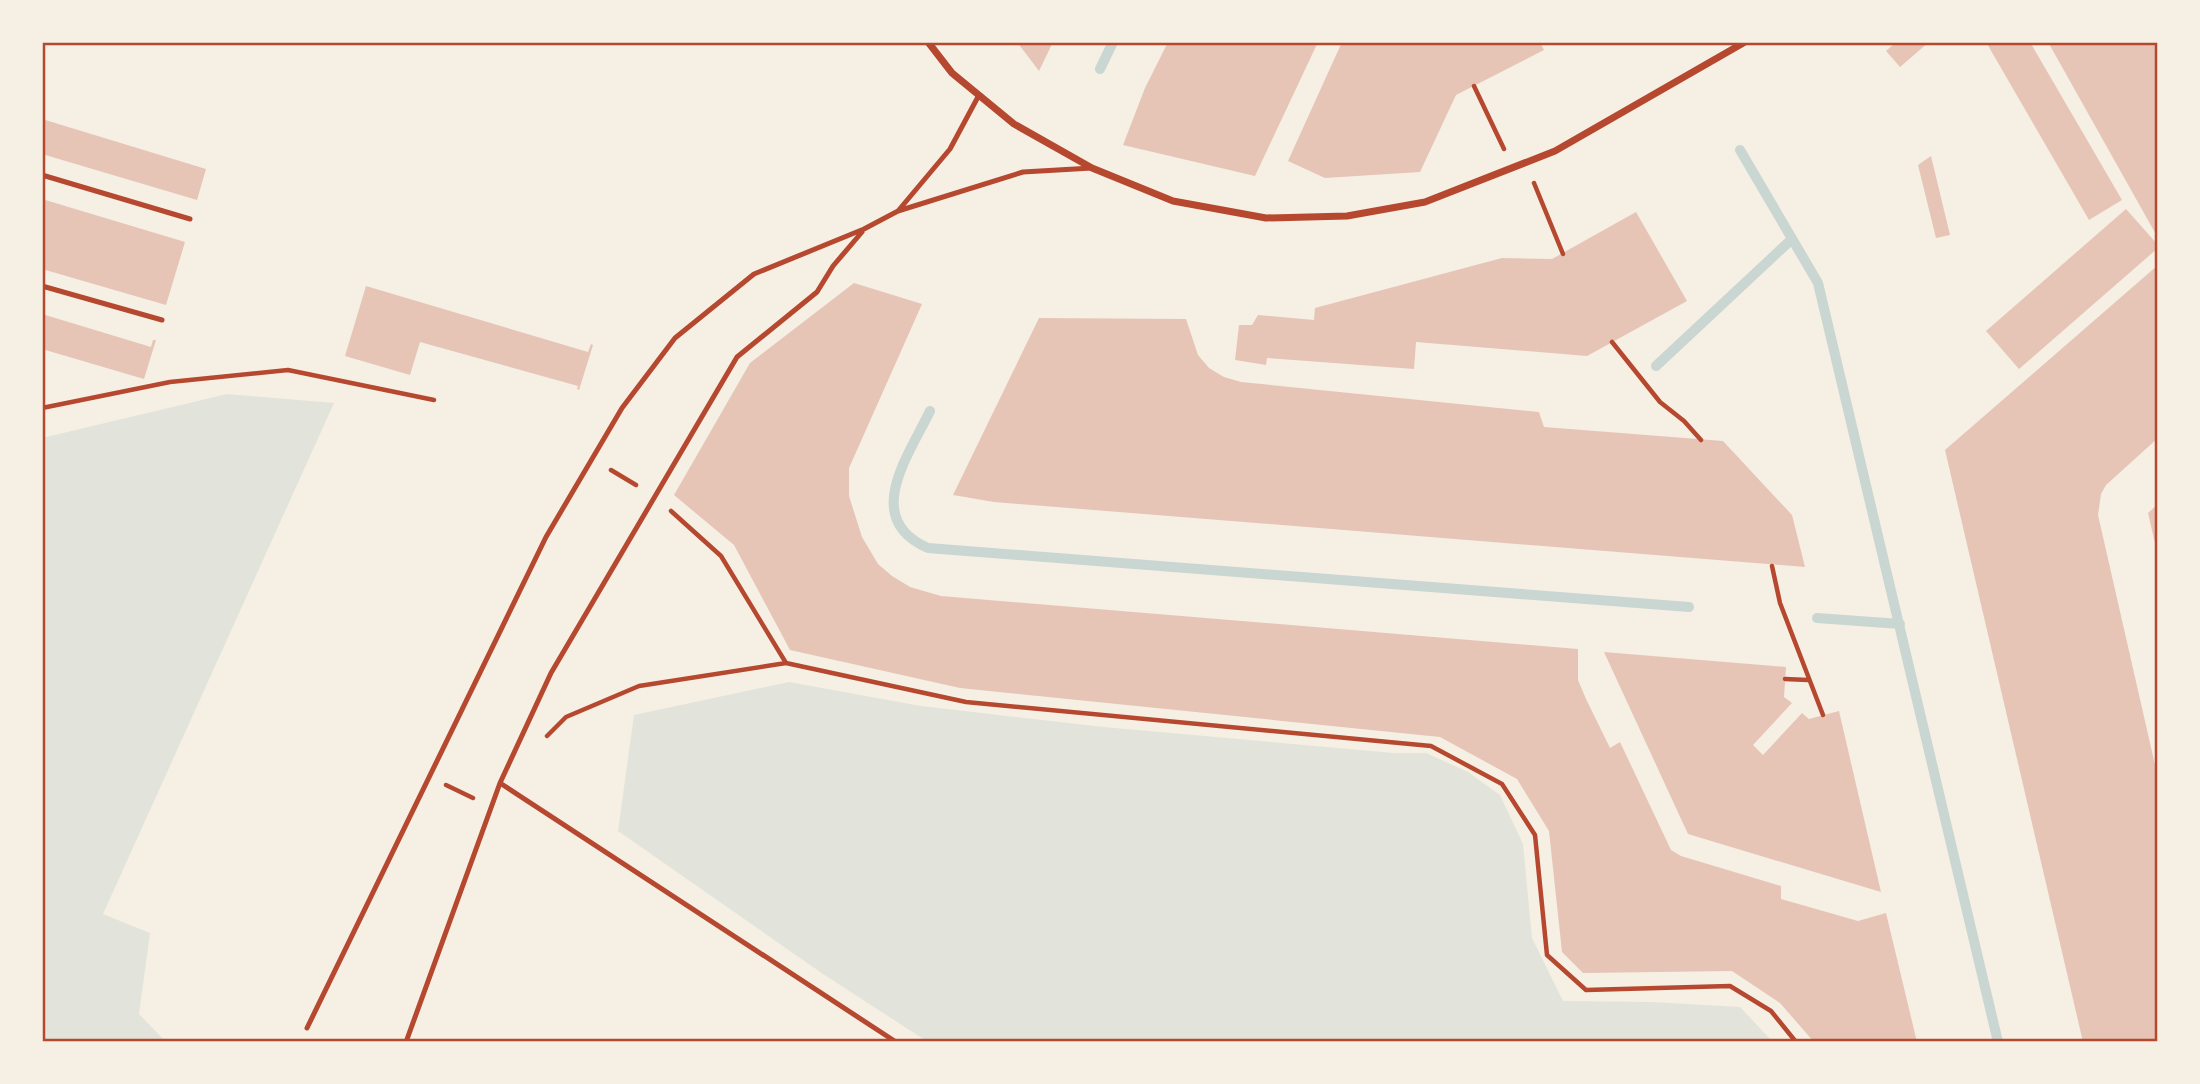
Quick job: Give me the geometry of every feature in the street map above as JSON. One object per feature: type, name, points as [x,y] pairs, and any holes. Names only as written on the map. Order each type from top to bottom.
[{"type":"street","points":[[928,42],[952,73],[1014,124],[1092,168],[1173,201],[1266,218],[1347,216],[1425,202],[1555,151],[1745,42]]},
{"type":"lane","points":[[898,211],[950,149],[979,95]]},
{"type":"lane","points":[[307,1028],[546,537],[622,408],[675,338],[754,274],[864,229],[898,211],[1023,172],[1092,168]]},
{"type":"lane","points":[[42,175],[190,219]]},
{"type":"lane","points":[[406,1042],[500,783],[551,673],[737,357],[817,292],[833,266],[864,229]]},
{"type":"lane","points":[[42,286],[162,320]]},
{"type":"lane","points":[[500,783],[896,1042]]},
{"type":"path","points":[[1474,86],[1514,168]]},
{"type":"path","points":[[1527,163],[1563,254]]},
{"type":"path","points":[[1612,342],[1660,402],[1684,421],[1701,440]]},
{"type":"path","points":[[42,408],[170,382],[288,370],[434,400]]},
{"type":"path","points":[[592,460],[655,496],[721,556],[786,663]]},
{"type":"path","points":[[1772,566],[1780,603],[1823,715]]},
{"type":"path","points":[[538,745],[566,717],[639,686],[786,663],[966,702],[1431,746],[1502,784],[1535,835],[1547,955],[1586,990],[1730,986],[1770,1011],[1796,1042]]},
{"type":"path","points":[[1786,679],[1808,680]]},
{"type":"path","points":[[429,777],[477,800],[500,783]]},
{"type":"shaded area","points":[[227,394],[334,403],[103,914],[150,933],[139,1014],[166,1042],[42,1042],[42,438]]},
{"type":"shaded area","points":[[789,682],[921,706],[1104,727],[1394,753],[1426,753],[1468,772],[1500,795],[1523,844],[1532,938],[1563,1001],[1740,1007],[1773,1042],[928,1042],[823,974],[618,831],[634,715]]},
{"type":"building","points":[[1017,42],[1053,42],[1039,71]]},
{"type":"building","points":[[1168,42],[1318,42],[1255,176],[1123,145],[1145,88]]},
{"type":"building","points":[[1342,42],[1540,42],[1544,50],[1456,95],[1420,172],[1325,178],[1288,161]]},
{"type":"building","points":[[1896,42],[1929,42],[1900,67],[1886,51]]},
{"type":"building","points":[[1986,42],[2030,42],[2122,200],[2089,220]]},
{"type":"building","points":[[2048,42],[2158,42],[2158,238]]},
{"type":"building","points":[[42,119],[206,169],[197,200],[42,154]]},
{"type":"building","points":[[1931,156],[1950,235],[1936,238],[1918,165]]},
{"type":"building","points":[[42,199],[185,242],[166,305],[42,269]]},
{"type":"building","points":[[2126,209],[2158,248],[2019,369],[1986,331]]},
{"type":"building","points":[[1636,212],[1687,301],[1587,356],[1416,342],[1414,369],[1267,358],[1266,365],[1235,360],[1239,325],[1252,325],[1258,315],[1314,320],[1315,308],[1502,258],[1552,259]]},
{"type":"building","points":[[2158,265],[2158,438],[2106,485],[2101,494],[2098,515],[2158,778],[2158,1042],[2083,1042],[1945,450]]},
{"type":"building","points":[[854,283],[922,304],[849,468],[849,496],[862,537],[878,564],[892,576],[910,587],[941,596],[1578,649],[1578,680],[1586,699],[1610,748],[1620,742],[1671,850],[1681,856],[1781,886],[1781,899],[1858,921],[1886,913],[1917,1042],[1814,1042],[1780,1003],[1732,971],[1583,973],[1562,952],[1549,831],[1517,779],[1440,737],[960,688],[790,650],[734,545],[674,495],[750,363]]},
{"type":"building","points":[[366,286],[588,352],[591,344],[593,345],[579,390],[578,386],[420,342],[410,375],[345,356]]},
{"type":"building","points":[[42,314],[151,347],[153,340],[156,340],[144,379],[42,349]]},
{"type":"building","points":[[1039,318],[1186,319],[1198,355],[1209,368],[1224,377],[1241,382],[1539,412],[1544,427],[1723,441],[1792,515],[1805,567],[994,502],[953,495]]},
{"type":"building","points":[[2158,504],[2158,552],[2157,552],[2148,513]]},
{"type":"building","points":[[1604,652],[1786,667],[1784,697],[1792,703],[1753,745],[1763,755],[1802,713],[1809,719],[1839,711],[1881,892],[1688,834]]},
{"type":"waterway","points":[[1100,69],[1113,42]]},
{"type":"waterway","points":[[1740,150],[1818,283],[1998,1042]]},
{"type":"waterway","points":[[1656,366],[1792,239]]},
{"type":"waterway","points":[[930,411],[902,466],[894,504],[897,521],[908,536],[928,548],[1689,607]]},
{"type":"waterway","points":[[1817,618],[1900,624]]}]
